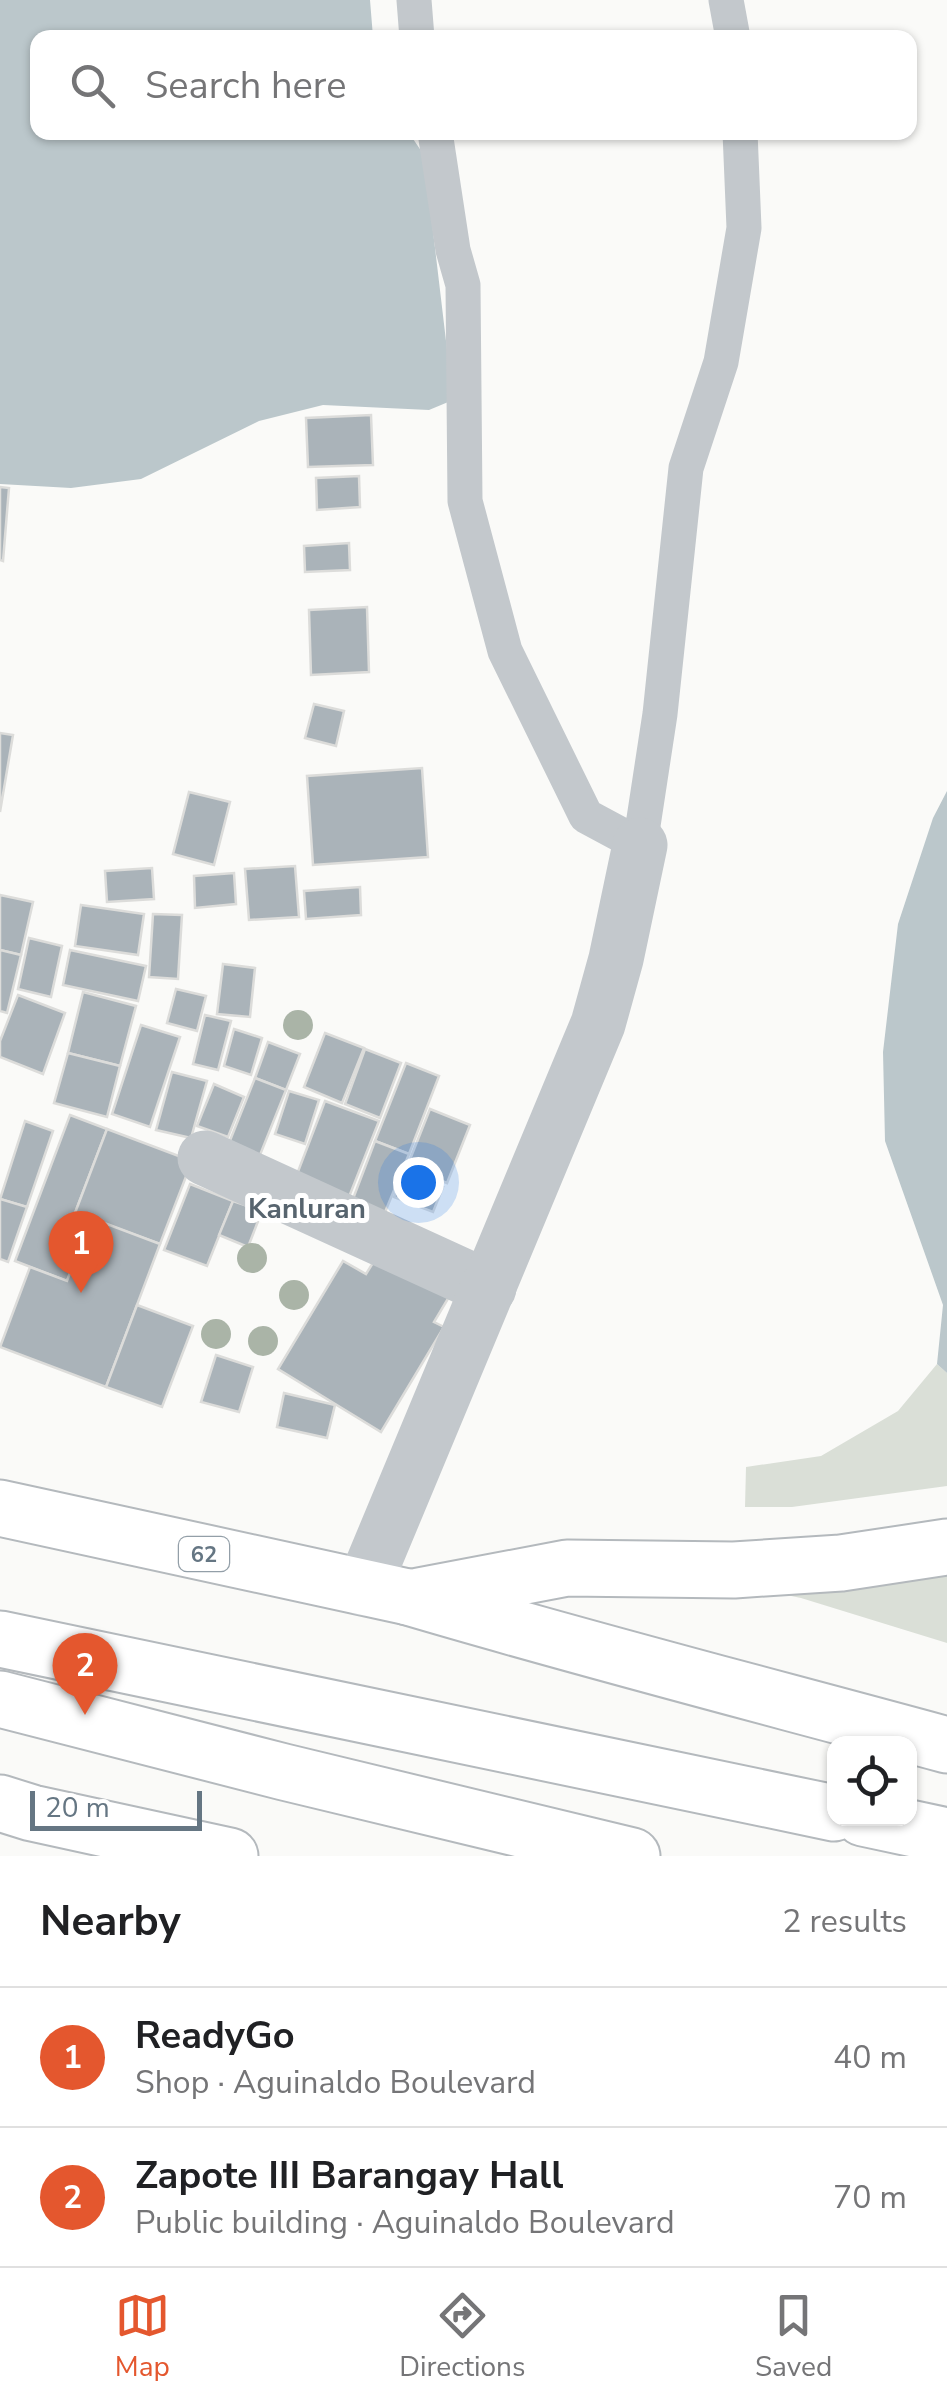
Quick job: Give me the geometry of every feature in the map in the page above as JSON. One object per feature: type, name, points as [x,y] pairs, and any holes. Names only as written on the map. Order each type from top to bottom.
[{"type":"highway","name":"62","points":[[0,1508],[386,1593]]},
{"type":"highway","points":[[386,1593],[566,1568],[734,1570],[842,1562],[947,1547]]},
{"type":"highway","points":[[386,1593],[947,1745]]},
{"type":"highway","points":[[0,1639],[827,1811]]},
{"type":"highway","points":[[0,1698],[632,1856]]},
{"type":"highway","points":[[11,1809],[230,1856]]},
{"type":"highway","points":[[900,1826],[947,1836]]},
{"type":"street","points":[[386,1593],[489,1288],[598,1024],[640,845]]},
{"type":"street","points":[[204,1158],[489,1288]]},
{"type":"lane","points":[[414,0],[416,30]]},
{"type":"lane","points":[[726,0],[732,30]]},
{"type":"lane","points":[[436,140],[454,250],[464,285],[465,502],[505,651],[586,816],[640,845],[660,714],[686,468],[721,362],[744,228],[740,140]]},
{"type":"shaded area","points":[[0,0],[370,0],[372,30],[30,30],[30,140],[414,140],[424,155],[453,400],[429,410],[323,405],[259,421],[141,479],[71,488],[0,484]]},
{"type":"shaded area","points":[[947,791],[947,1373],[937,1364],[943,1305],[885,1141],[883,1052],[898,924],[933,818]]},
{"type":"shaded area","points":[[937,1364],[947,1373],[947,1486],[792,1507],[745,1507],[746,1467],[821,1456],[898,1411]]},
{"type":"shaded area","points":[[947,1566],[947,1643],[801,1598],[757,1589]]},
{"type":"building","points":[[371,415],[373,465],[308,467],[306,418]]},
{"type":"building","points":[[359,476],[360,507],[317,510],[316,478]]},
{"type":"building","points":[[0,487],[9,488],[3,561],[0,560]]},
{"type":"building","points":[[349,543],[350,570],[305,572],[304,546]]},
{"type":"building","points":[[367,607],[369,672],[311,675],[309,610]]},
{"type":"building","points":[[314,704],[344,711],[336,746],[305,738]]},
{"type":"building","points":[[0,733],[13,735],[0,812]]},
{"type":"building","points":[[422,768],[428,857],[313,865],[307,776]]},
{"type":"building","points":[[189,792],[230,802],[214,865],[173,854]]},
{"type":"building","points":[[295,866],[299,917],[249,920],[245,869]]},
{"type":"building","points":[[152,868],[154,899],[107,902],[105,871]]},
{"type":"building","points":[[234,873],[236,904],[195,908],[194,876]]},
{"type":"building","points":[[360,887],[361,915],[306,919],[304,891]]},
{"type":"building","points":[[0,895],[33,902],[21,955],[0,950]]},
{"type":"building","points":[[81,905],[144,914],[138,955],[75,946]]},
{"type":"building","points":[[153,914],[182,915],[178,979],[149,977]]},
{"type":"building","points":[[29,938],[62,946],[51,997],[18,989]]},
{"type":"building","points":[[0,950],[21,955],[7,1013],[0,1011]]},
{"type":"building","points":[[70,950],[146,966],[138,1001],[63,985]]},
{"type":"building","points":[[223,964],[255,968],[250,1017],[217,1014]]},
{"type":"building","points":[[176,989],[206,996],[197,1031],[167,1023]]},
{"type":"building","points":[[83,992],[136,1006],[120,1066],[68,1053]]},
{"type":"building","points":[[18,995],[65,1013],[43,1074],[0,1057],[0,1041]]},
{"type":"building","points":[[205,1015],[231,1021],[218,1070],[193,1064]]},
{"type":"building","points":[[141,1025],[180,1037],[150,1127],[112,1114]]},
{"type":"building","points":[[234,1029],[262,1038],[251,1075],[224,1066]]},
{"type":"building","points":[[325,1033],[364,1048],[342,1103],[304,1087]]},
{"type":"building","points":[[268,1042],[300,1054],[286,1090],[255,1078]]},
{"type":"building","points":[[365,1049],[401,1063],[380,1118],[345,1104]]},
{"type":"building","points":[[68,1053],[120,1066],[107,1117],[54,1103]]},
{"type":"building","points":[[406,1063],[439,1076],[409,1154],[375,1141]]},
{"type":"building","points":[[172,1072],[207,1081],[191,1138],[156,1130]]},
{"type":"building","points":[[255,1078],[286,1090],[258,1160],[227,1148]]},
{"type":"building","points":[[214,1084],[244,1097],[228,1137],[197,1126]]},
{"type":"building","points":[[289,1091],[319,1100],[305,1144],[275,1134]]},
{"type":"building","points":[[325,1101],[379,1121],[347,1202],[294,1182]]},
{"type":"building","points":[[430,1109],[470,1125],[447,1183],[407,1167]]},
{"type":"building","points":[[70,1115],[107,1129],[75,1213],[91,1218],[67,1281],[15,1261]]},
{"type":"building","points":[[25,1121],[53,1131],[27,1207],[0,1199]]},
{"type":"building","points":[[107,1129],[192,1161],[160,1244],[75,1213]]},
{"type":"building","points":[[375,1141],[409,1154],[383,1217],[351,1204]]},
{"type":"building","points":[[404,1172],[443,1187],[433,1212],[394,1197]]},
{"type":"building","points":[[190,1184],[233,1201],[207,1266],[164,1250]]},
{"type":"building","points":[[0,1199],[27,1207],[8,1262],[0,1259]]},
{"type":"building","points":[[233,1201],[262,1211],[248,1247],[219,1235]]},
{"type":"building","points":[[91,1218],[160,1244],[106,1387],[0,1347],[30,1267],[67,1281]]},
{"type":"building","points":[[381,1250],[452,1292],[434,1322],[444,1327],[381,1432],[278,1369],[343,1261],[366,1274]]},
{"type":"building","points":[[137,1305],[193,1326],[162,1407],[106,1387]]},
{"type":"building","points":[[216,1355],[253,1367],[239,1412],[201,1402]]},
{"type":"building","points":[[284,1393],[335,1405],[327,1438],[277,1427]]},
{"type":"place","name":"ReadyGo","points":[[81,1293]]},
{"type":"place","name":"Zapote III Barangay Hall","points":[[85,1715]]},
{"type":"district","name":"Kanluran","points":[[307,1208]]}]
